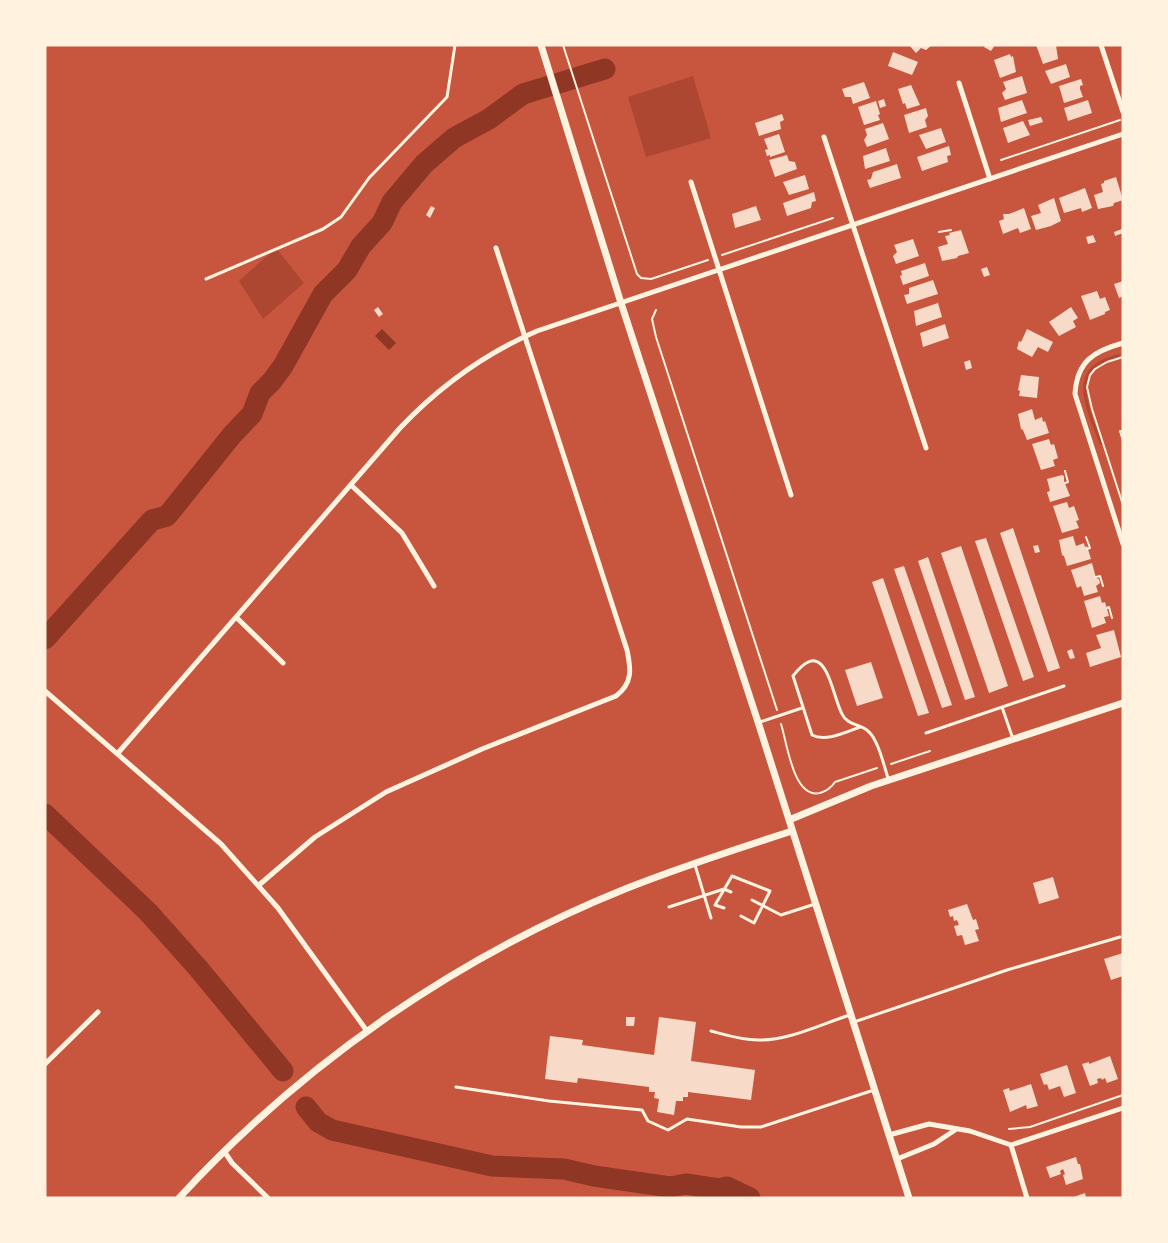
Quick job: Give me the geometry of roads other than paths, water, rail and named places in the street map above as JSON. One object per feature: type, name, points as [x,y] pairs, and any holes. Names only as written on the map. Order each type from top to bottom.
[{"type":"street","points":[[1101,45],[1123,112]]},
{"type":"street","points":[[542,48],[621,303],[758,722],[909,1198]]},
{"type":"street","points":[[959,83],[990,179]]},
{"type":"street","points":[[118,753],[400,428],[440,389],[479,361],[524,337],[1123,134]]},
{"type":"street","points":[[824,137],[927,448]]},
{"type":"street","points":[[691,182],[791,495]]},
{"type":"street","points":[[259,885],[315,837],[386,792],[482,749],[616,696],[628,683],[630,671],[627,650],[496,248]]},
{"type":"street","points":[[1123,343],[1090,357],[1080,369],[1075,394],[1123,544]]},
{"type":"street","points":[[351,485],[402,533],[434,586]]},
{"type":"street","points":[[236,617],[283,663]]},
{"type":"street","points":[[45,691],[221,844],[278,908],[367,1031]]},
{"type":"street","points":[[789,820],[888,780],[1123,703]]},
{"type":"street","points":[[179,1198],[224,1151],[308,1076],[367,1031],[428,990],[516,939],[624,890],[694,863],[792,831]]},
{"type":"street","points":[[45,1064],[98,1012]]},
{"type":"street","points":[[889,1135],[929,1124],[970,1131],[1011,1145],[1123,1108]]},
{"type":"street","points":[[897,1159],[934,1144],[955,1130]]},
{"type":"street","points":[[1011,1145],[1028,1198]]},
{"type":"street","points":[[224,1151],[232,1163],[268,1198]]},
{"type":"lane","points":[[206,279],[323,229],[341,217],[369,178],[447,97],[455,45]]},
{"type":"lane","points":[[860,727],[818,738],[812,735],[793,676],[811,661],[819,663],[828,671],[843,716],[851,723],[860,727],[870,732],[888,780]]},
{"type":"lane","points":[[926,733],[1064,686]]},
{"type":"lane","points":[[1002,707],[1013,739]]},
{"type":"lane","points":[[758,722],[802,708]]},
{"type":"lane","points":[[694,863],[711,918]]},
{"type":"lane","points":[[724,908],[715,905],[732,876],[770,891],[754,923],[741,916]]},
{"type":"lane","points":[[669,907],[724,889],[731,892]]},
{"type":"lane","points":[[752,900],[781,915],[815,904]]},
{"type":"lane","points":[[853,1023],[1007,970],[1120,937]]},
{"type":"lane","points":[[711,1031],[736,1038],[760,1040],[795,1034],[850,1014]]},
{"type":"lane","points":[[456,1087],[549,1101],[642,1110],[648,1121],[668,1130],[687,1119],[741,1127],[761,1127],[874,1090]]},
{"type":"waterway","points":[[45,639],[152,520],[167,516],[232,435],[252,414],[260,393],[283,366],[323,294],[347,270],[361,246],[382,223],[392,202],[424,164],[454,138],[489,119],[523,94],[605,69]]},
{"type":"waterway","points":[[45,814],[148,912],[198,968],[283,1071]]},
{"type":"waterway","points":[[306,1107],[318,1122],[332,1130],[492,1166],[564,1169],[594,1176],[670,1187],[686,1184],[719,1189],[727,1187],[750,1198]]}]
